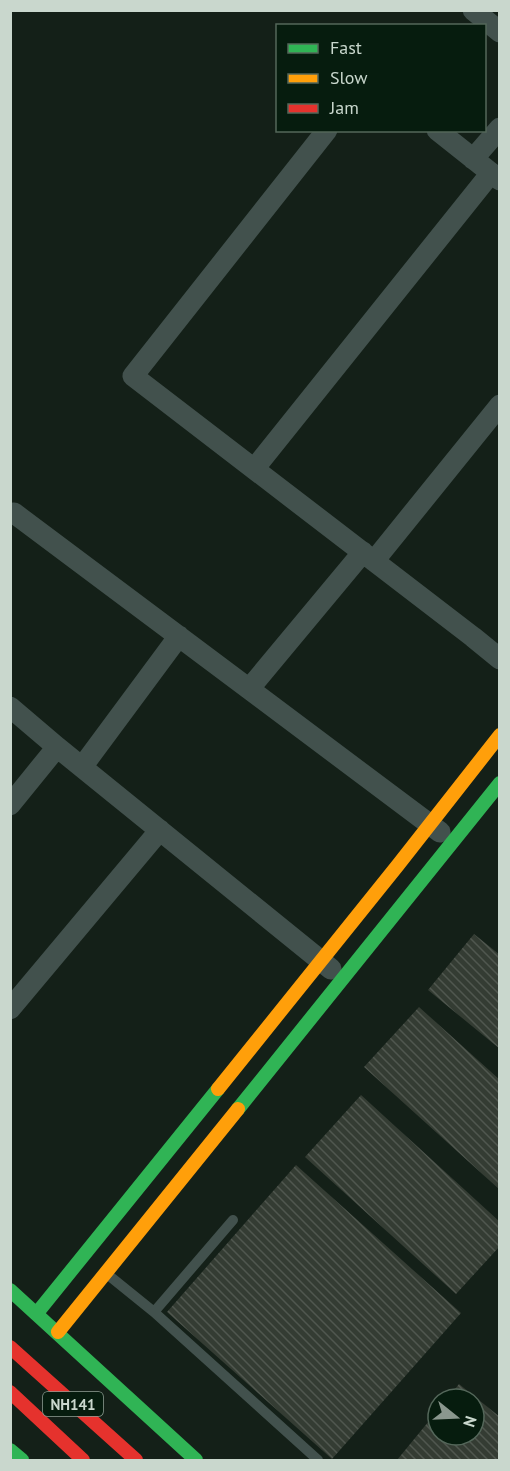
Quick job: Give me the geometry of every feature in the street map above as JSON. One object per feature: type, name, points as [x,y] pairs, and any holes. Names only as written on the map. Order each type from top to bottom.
[{"type":"main road","points":[[37,1313],[500,735]]},
{"type":"main road","points":[[58,1332],[500,783]]},
{"type":"main road","points":[[10,1290],[196,1461]]},
{"type":"main road","name":"NH141","points":[[10,1347],[136,1461]]},
{"type":"main road","name":"NH141","points":[[10,1392],[83,1461]]},
{"type":"main road","points":[[10,1450],[22,1461]]},
{"type":"street","points":[[473,10],[500,32]]},
{"type":"street","points":[[473,159],[500,128]]},
{"type":"street","points":[[325,132],[134,376],[500,659]]},
{"type":"street","points":[[254,469],[495,177],[439,132]]},
{"type":"street","points":[[249,689],[500,405]]},
{"type":"street","points":[[14,513],[452,842]]},
{"type":"street","points":[[82,767],[178,636]]},
{"type":"street","points":[[10,707],[343,978]]},
{"type":"street","points":[[10,805],[57,747]]},
{"type":"street","points":[[10,1010],[160,830]]},
{"type":"lane","points":[[154,1312],[233,1220]]},
{"type":"lane","points":[[105,1273],[154,1312],[318,1461]]},
{"type":"building","points":[[474,934],[500,955],[500,1049],[428,990]]},
{"type":"building","points":[[419,1007],[500,1080],[500,1190],[364,1067]]},
{"type":"building","points":[[361,1095],[500,1222],[500,1246],[456,1294],[305,1157]]},
{"type":"building","points":[[296,1165],[461,1313],[332,1459],[167,1312]]},
{"type":"building","points":[[486,1406],[500,1417],[500,1460],[397,1460],[426,1425],[426,1447],[486,1447]]},
{"type":"traffic: fast","points":[[238,1109],[500,783]]},
{"type":"traffic: fast","points":[[37,1313],[218,1089]]},
{"type":"traffic: fast","points":[[10,1290],[196,1460]]},
{"type":"traffic: fast","points":[[10,1450],[22,1460]]},
{"type":"traffic: slow","points":[[218,1089],[500,735]]},
{"type":"traffic: slow","points":[[58,1332],[238,1109]]},
{"type":"traffic: jam","points":[[10,1347],[136,1460]]},
{"type":"traffic: jam","points":[[10,1392],[83,1460]]}]
